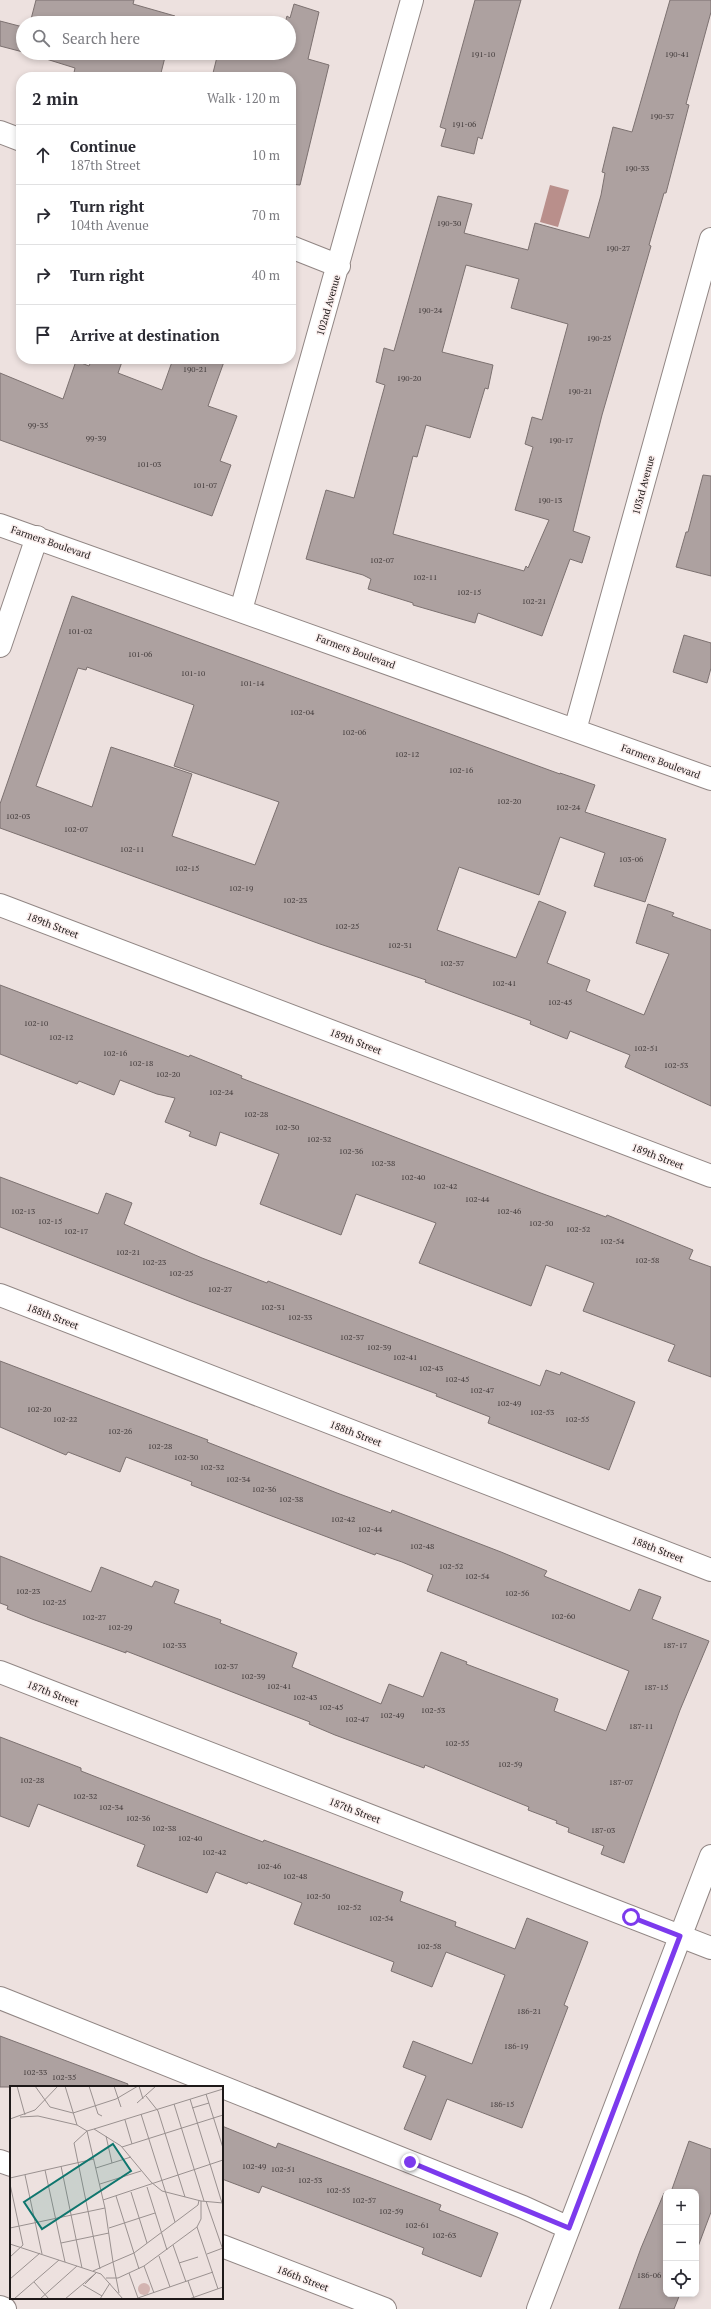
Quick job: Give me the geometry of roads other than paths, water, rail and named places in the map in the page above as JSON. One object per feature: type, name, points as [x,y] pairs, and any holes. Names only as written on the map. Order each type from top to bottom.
[{"type":"street","name":"102nd Avenue","points":[[241,610],[339,266],[412,0]]},
{"type":"street","points":[[0,132],[16,138]]},
{"type":"street","name":"103rd Avenue","points":[[575,730],[711,239]]},
{"type":"street","points":[[296,249],[339,266]]},
{"type":"street","name":"Farmers Boulevard","points":[[0,524],[711,779]]},
{"type":"street","points":[[0,646],[38,537]]},
{"type":"street","name":"189th Street","points":[[0,905],[711,1176]]},
{"type":"street","name":"188th Street","points":[[0,1295],[711,1570]]},
{"type":"street","name":"187th Street","points":[[0,1672],[711,1948]]},
{"type":"street","points":[[538,2309],[711,1856]]},
{"type":"street","points":[[0,1998],[219,2086]]},
{"type":"street","points":[[223,2088],[523,2208],[569,2228]]},
{"type":"street","points":[[0,2161],[10,2165]]},
{"type":"street","name":"186th Street","points":[[223,2246],[385,2309]]},
{"type":"street","points":[[0,2307],[5,2309]]}]
